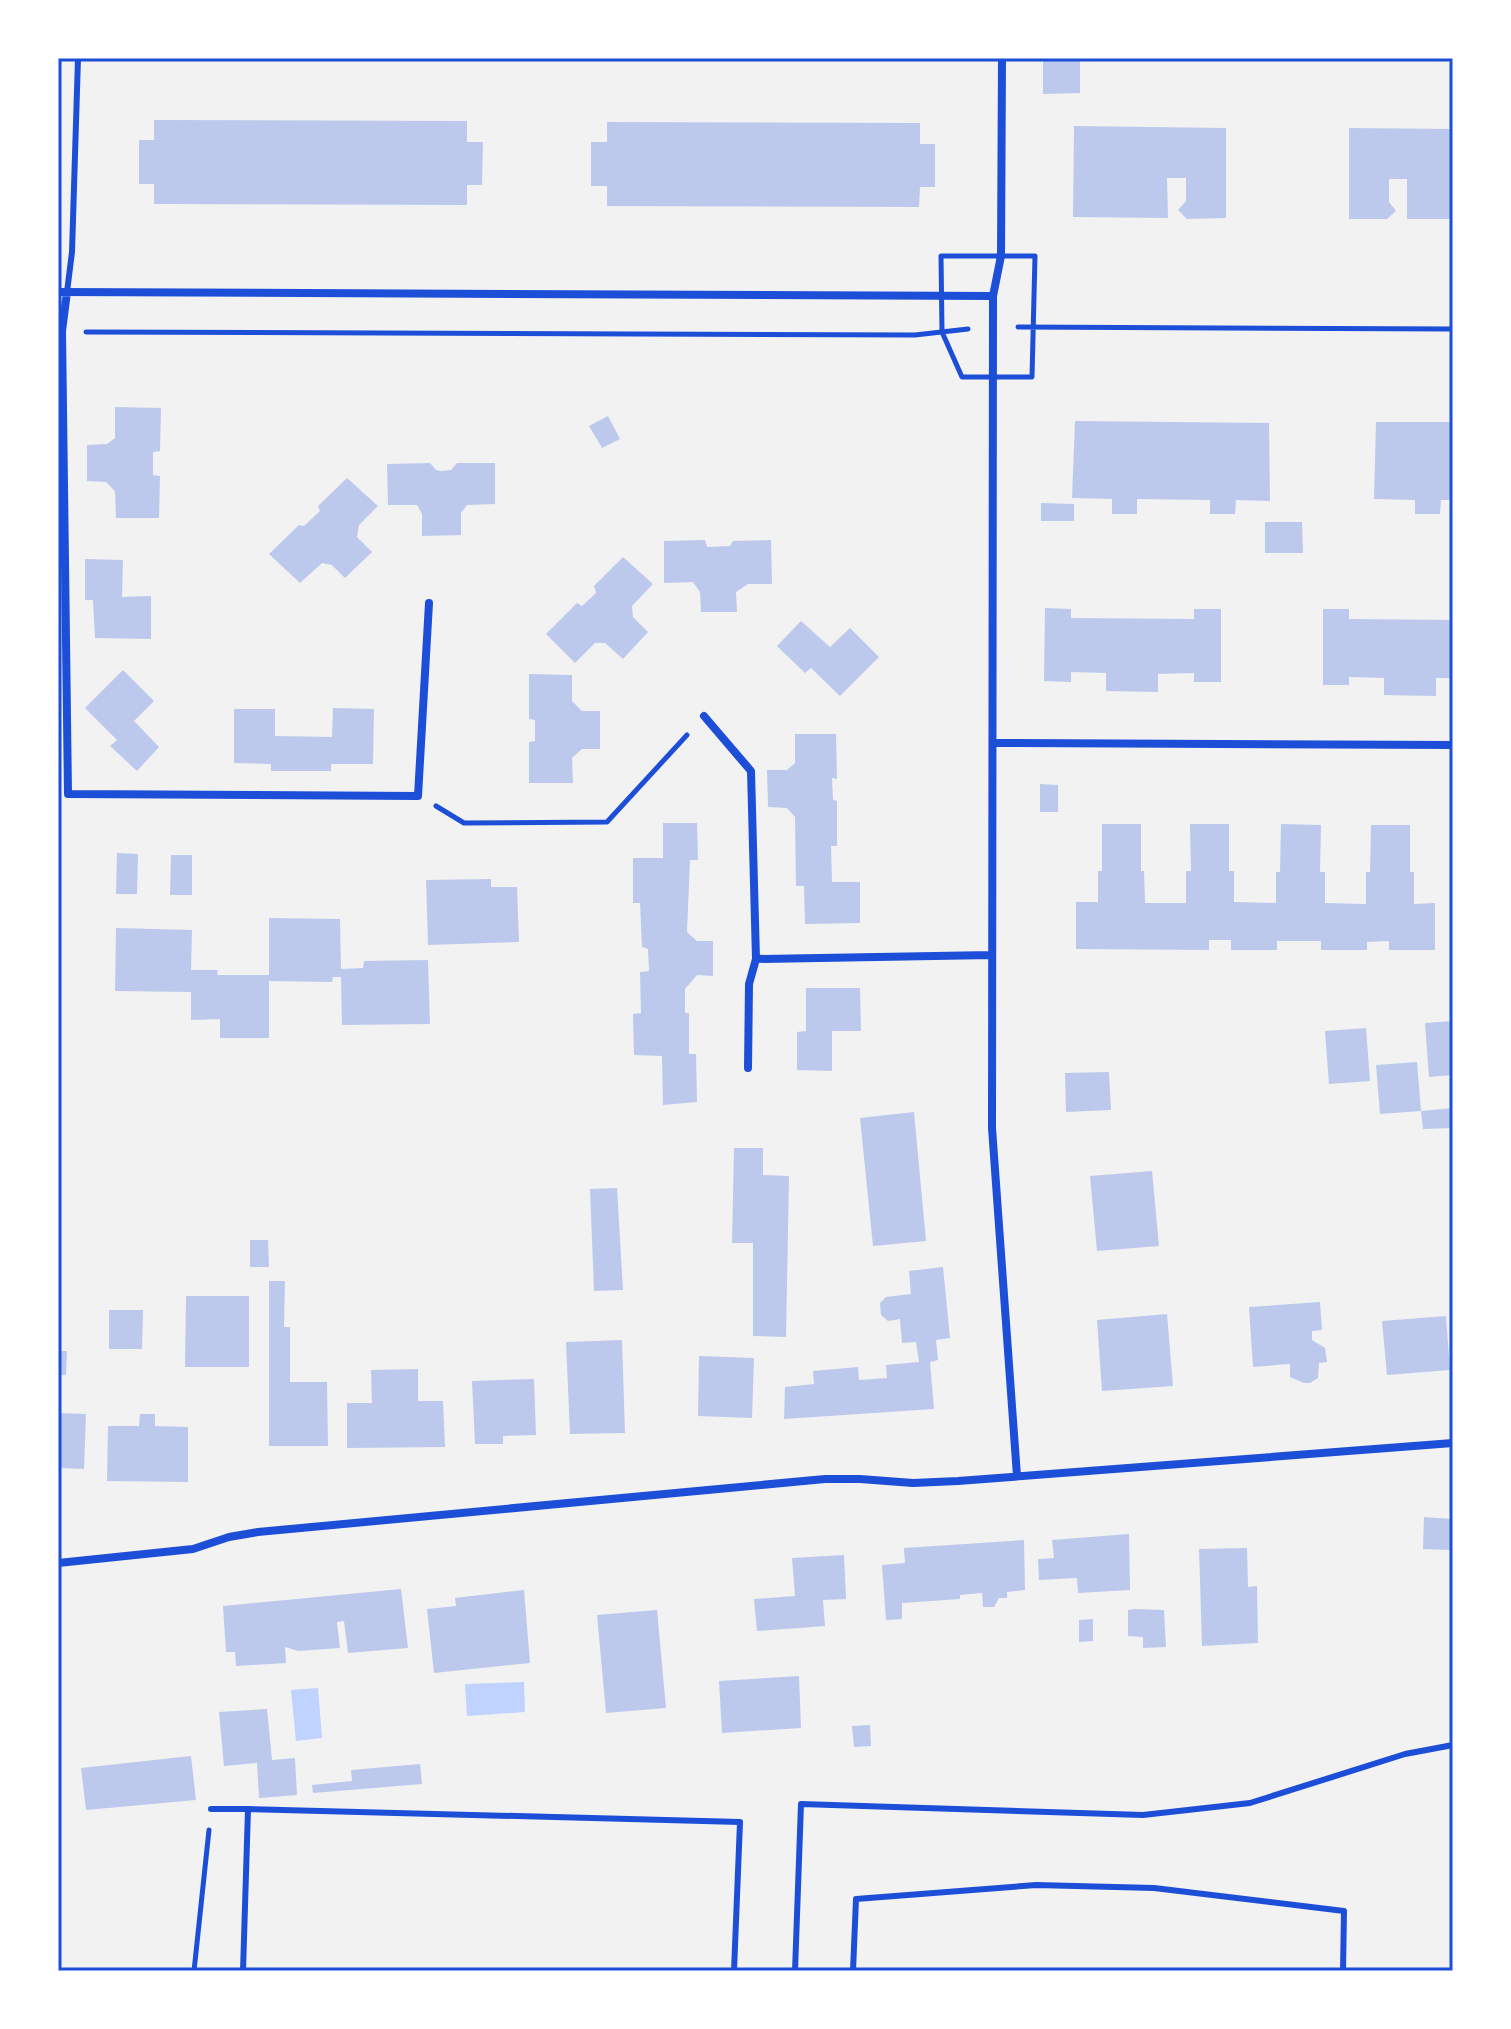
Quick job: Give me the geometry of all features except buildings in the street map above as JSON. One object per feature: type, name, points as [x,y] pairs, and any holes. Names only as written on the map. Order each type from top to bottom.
[{"type":"street","points":[[1002,58],[1001,256],[993,296],[992,1128],[1017,1476]]},
{"type":"street","points":[[68,794],[62,292],[993,296]]},
{"type":"street","points":[[58,797],[68,794],[418,796],[429,603]]},
{"type":"street","points":[[704,716],[751,771],[756,959],[749,984],[748,1068]]},
{"type":"street","points":[[993,743],[1453,745]]},
{"type":"street","points":[[756,959],[992,955]]},
{"type":"street","points":[[58,1563],[193,1549],[229,1537],[258,1532],[732,1486],[825,1479],[913,1483],[1453,1443]]},
{"type":"lane","points":[[62,292],[72,252],[78,58]]},
{"type":"lane","points":[[795,1971],[801,1804],[1143,1815],[1250,1803],[1405,1754],[1453,1745]]},
{"type":"lane","points":[[211,1809],[740,1822],[734,1971]]},
{"type":"lane","points":[[243,1971],[248,1809]]},
{"type":"lane","points":[[853,1971],[856,1899],[1036,1885],[1154,1888],[1344,1911],[1343,1971]]},
{"type":"path","points":[[1034,327],[1453,329]]},
{"type":"path","points":[[62,331],[900,335],[942,332]]},
{"type":"path","points":[[418,796],[464,823],[607,822],[704,716]]},
{"type":"path","points":[[194,1971],[211,1809]]},
{"type":"water","points":[[524,1682],[525,1712],[467,1716],[465,1684]]},
{"type":"water","points":[[318,1688],[322,1738],[296,1741],[291,1690]]}]
